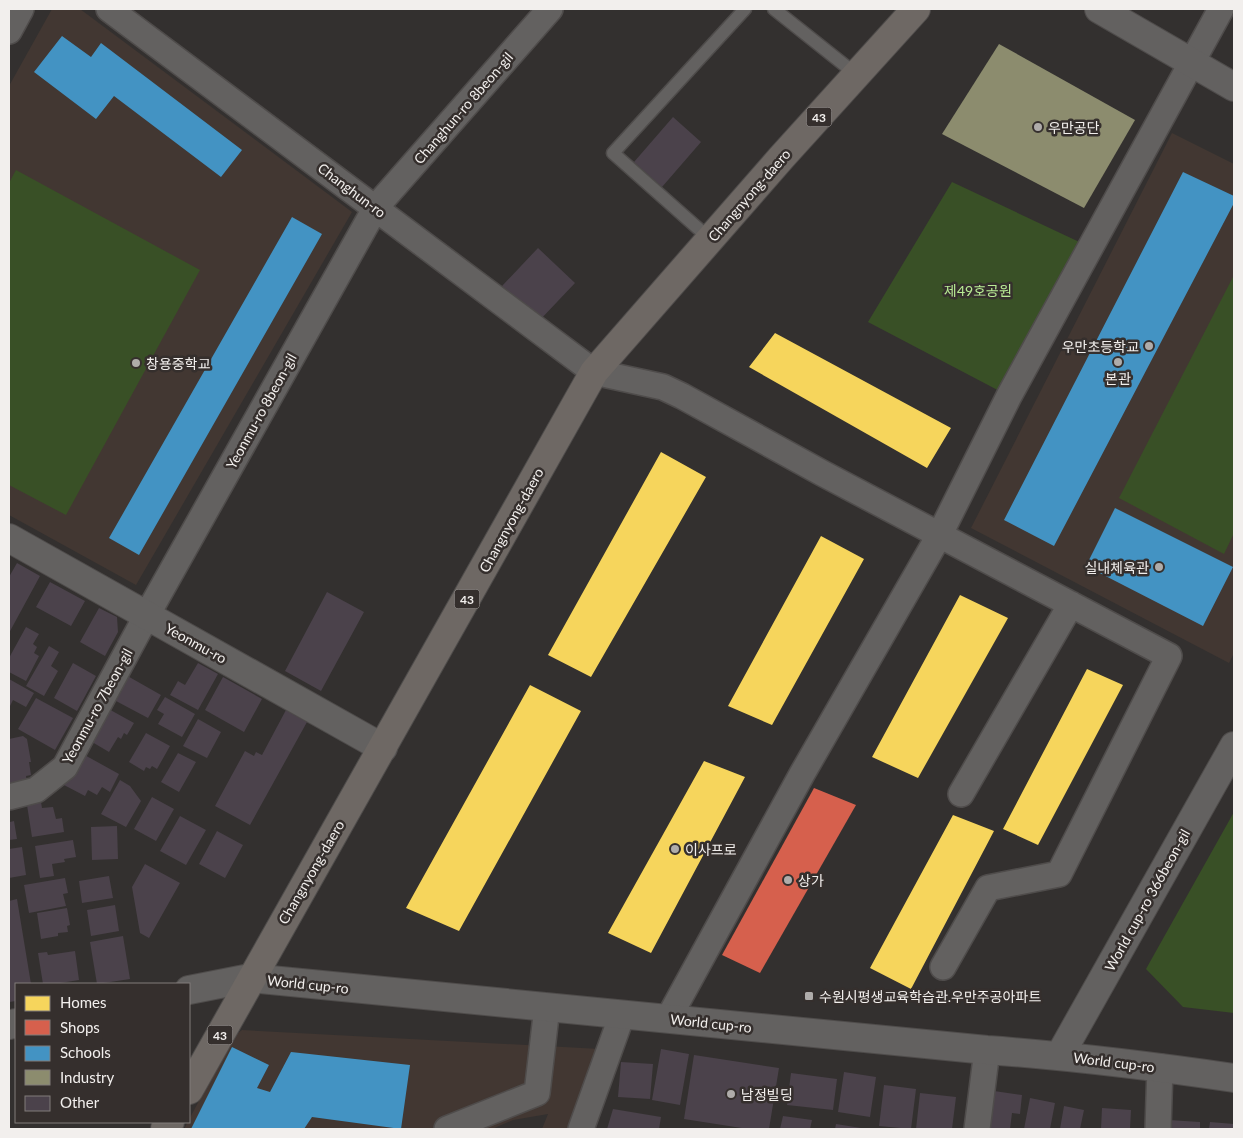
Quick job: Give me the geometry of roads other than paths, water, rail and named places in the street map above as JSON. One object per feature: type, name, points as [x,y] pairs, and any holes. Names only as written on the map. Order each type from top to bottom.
[{"type":"main road","name":"Changnyong-daero","points":[[190,1088],[250,978],[383,748],[594,372],[916,9]]},
{"type":"street","points":[[9,30],[21,9]]},
{"type":"street","name":"Changhun-ro","points":[[109,9],[594,372]]},
{"type":"street","name":"Changhun-ro 8beon-gil","points":[[376,207],[550,9]]},
{"type":"street","points":[[1099,9],[1192,61],[1234,87]]},
{"type":"street","points":[[668,1019],[802,774],[940,534],[1009,396],[1222,9]]},
{"type":"street","name":"Yeonmu-ro 8beon-gil","points":[[147,615],[376,207]]},
{"type":"street","points":[[594,372],[663,387],[682,396],[1169,656],[1059,874],[988,888],[943,967]]},
{"type":"street","name":"Yeonmu-ro","points":[[9,538],[383,748]]},
{"type":"street","points":[[961,794],[1071,604]]},
{"type":"street","name":"Yeonmu-ro 7beon-gil","points":[[9,796],[36,790],[65,767],[147,615]]},
{"type":"street","name":"World cup-ro 366beon-gil","points":[[1060,1055],[1234,746]]},
{"type":"street","name":"World cup-ro","points":[[190,990],[250,978],[987,1050],[1060,1055],[1234,1078]]},
{"type":"street","points":[[447,1129],[538,1093],[547,1007]]},
{"type":"street","points":[[581,1129],[622,1015]]},
{"type":"street","points":[[977,1129],[987,1050]]},
{"type":"street","points":[[1158,1129],[1160,1067]]},
{"type":"lane","points":[[710,240],[613,152],[745,9]]},
{"type":"lane","points":[[774,9],[857,75]]},
{"type":"place","name":"우만공단","points":[[1038,127]]},
{"type":"place","name":"우만초등학교","points":[[1149,346]]},
{"type":"place","name":"본관","points":[[1118,362]]},
{"type":"place","name":"창용중학교","points":[[136,363]]},
{"type":"place","name":"실내체육관","points":[[1159,567]]},
{"type":"place","name":"이사프로","points":[[675,849]]},
{"type":"place","name":"상가","points":[[788,880]]},
{"type":"place","name":"수원시평생교육학습관.우만주공아파트","points":[[809,996]]},
{"type":"place","name":"남정빌딩","points":[[731,1094]]},
{"type":"park label","name":"제49호공원","points":[[978,290]]}]
